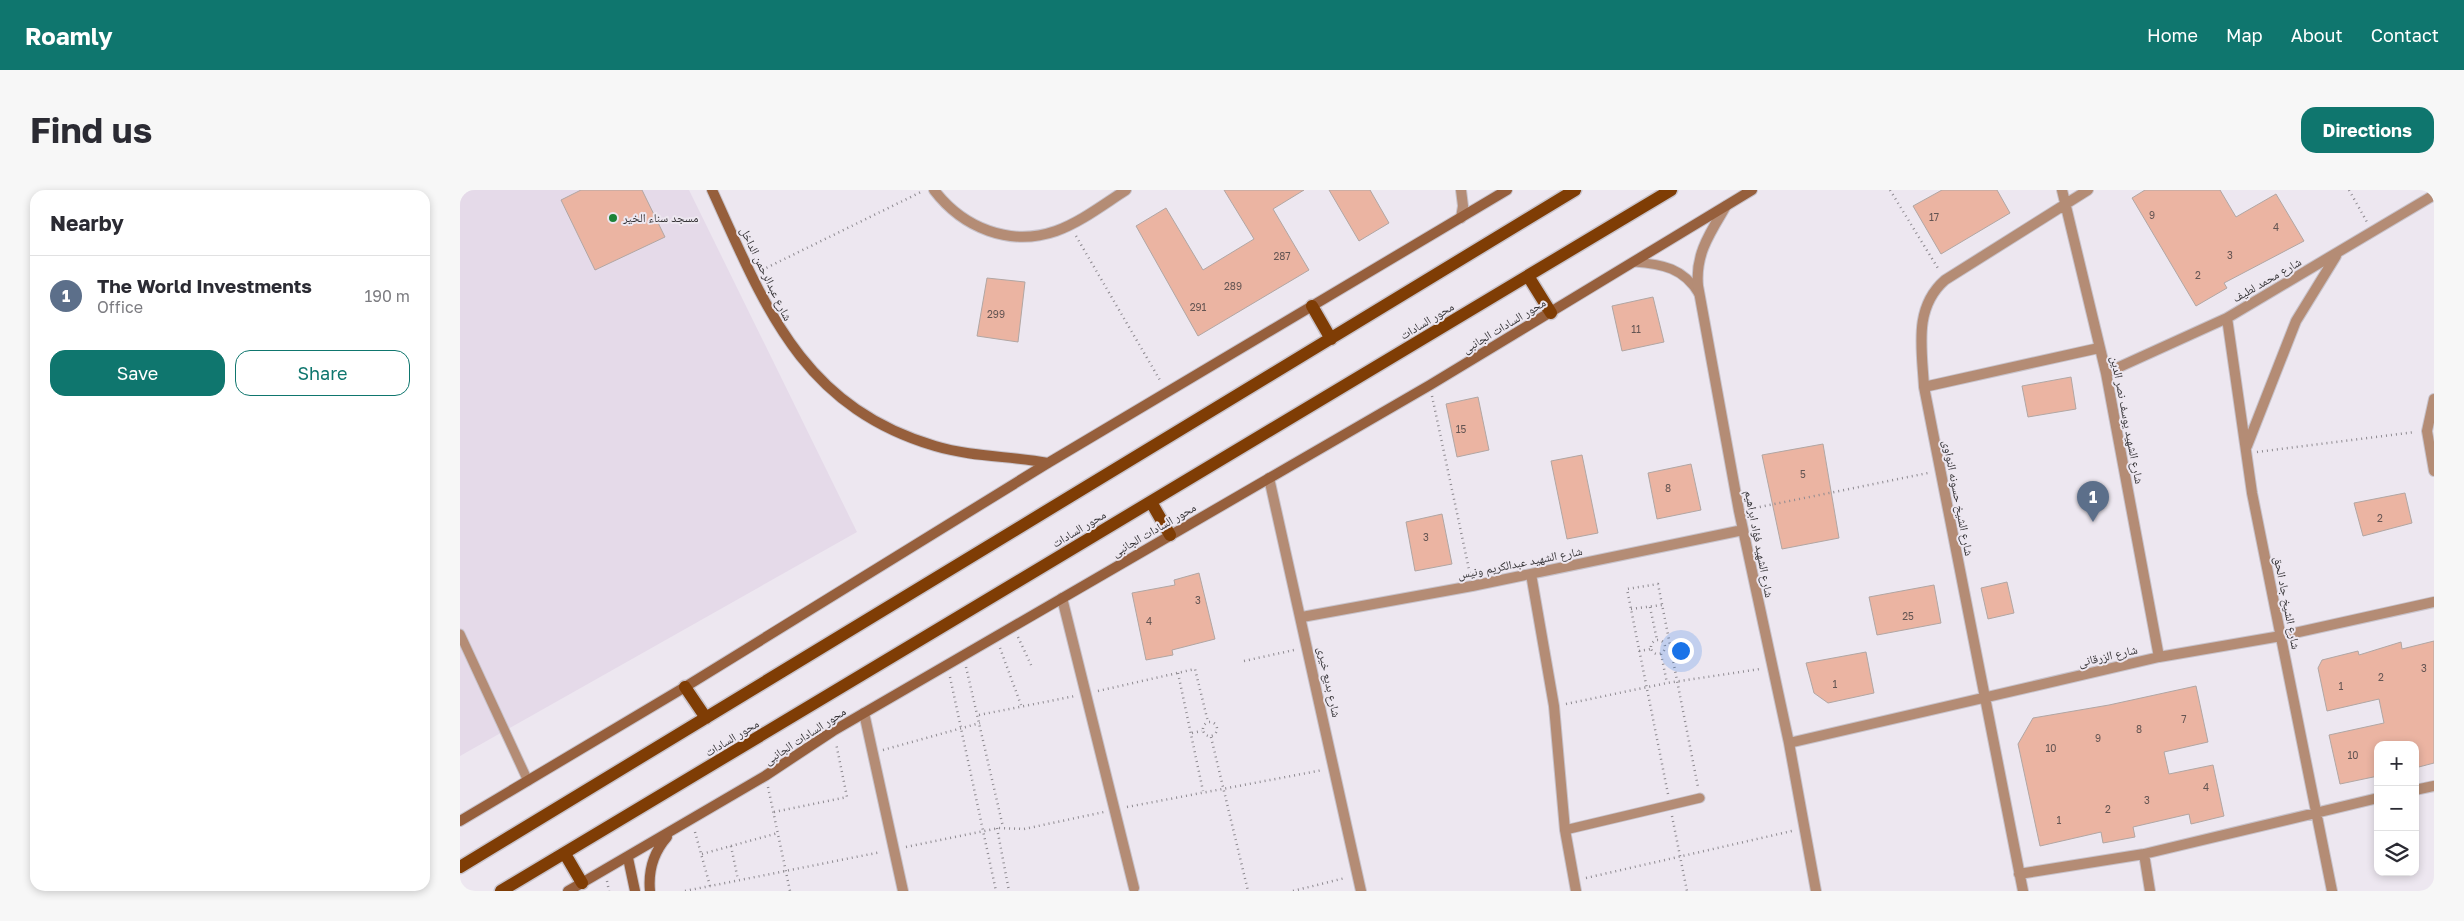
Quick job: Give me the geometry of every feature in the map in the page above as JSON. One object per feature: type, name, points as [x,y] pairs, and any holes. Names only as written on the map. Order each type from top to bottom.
[{"type":"main road","points":[[460,867],[1332,340],[1575,190]]},
{"type":"main road","name":"محور السادات","points":[[501,891],[1670,190]]},
{"type":"main road","points":[[1528,276],[1550,313]]},
{"type":"main road","points":[[1312,306],[1332,340]]},
{"type":"main road","points":[[1151,502],[1170,535]]},
{"type":"main road","points":[[685,687],[706,718]]},
{"type":"main road","points":[[565,854],[582,883]]},
{"type":"street","name":"شارع عبدالرحمن الداخل","points":[[712,190],[772,316],[792,346],[821,381],[855,410],[910,438],[937,446],[1048,463]]},
{"type":"street","points":[[934,190],[955,214],[971,224],[1005,236],[1026,238],[1057,231],[1070,225],[1126,190]]},
{"type":"street","points":[[1461,190],[1463,206],[1461,218]]},
{"type":"street","name":"محور السادات الجانبى","points":[[568,891],[628,858],[766,776],[833,731],[1014,628],[1062,598],[1430,385],[1752,190]]},
{"type":"street","name":"شارع الشهيد يوسف نصر الدين","points":[[2062,190],[2106,373],[2159,657]]},
{"type":"street","name":"شارع الشيخ حسونه النواوى","points":[[2023,891],[1924,387],[1921,324],[1928,299],[1945,280],[2088,190]]},
{"type":"street","points":[[460,821],[685,687],[1048,463],[1461,218],[1503,191]]},
{"type":"street","name":"شارع محمد لطيف","points":[[2106,373],[2227,318],[2338,254],[2434,195]]},
{"type":"street","name":"شارع الشهيد فؤاد ابراهيم","points":[[1726,206],[1700,252],[1697,266],[1700,296],[1739,511],[1788,743],[1816,891]]},
{"type":"street","points":[[2246,450],[2296,321],[2338,254]]},
{"type":"street","name":"شارع الشيخ جاد الحق","points":[[2227,318],[2246,450],[2280,636],[2318,811],[2332,891]]},
{"type":"street","points":[[1924,387],[2099,348]]},
{"type":"street","points":[[2434,399],[2427,431],[2434,471]]},
{"type":"street","name":"شارع بديع خيرى","points":[[1269,478],[1302,617],[1361,891]]},
{"type":"street","name":"شارع الشهيد عبدالكريم ونيس","points":[[1302,617],[1472,586],[1743,530]]},
{"type":"street","points":[[1531,574],[1554,706],[1565,830],[1575,886]]},
{"type":"street","points":[[1062,598],[1134,888]]},
{"type":"street","name":"شارع الزرقانى","points":[[1788,743],[2159,657],[2280,636],[2434,602]]},
{"type":"street","points":[[864,713],[903,891]]},
{"type":"street","points":[[2419,789],[2434,786]]},
{"type":"street","points":[[2019,874],[2144,854],[2374,799]]},
{"type":"street","points":[[650,891],[650,868],[652,861],[658,848],[672,831]]},
{"type":"street","points":[[2144,854],[2150,891]]},
{"type":"street","points":[[628,858],[635,891]]},
{"type":"lane","points":[[1634,262],[1657,264],[1679,272],[1693,284],[1700,296]]},
{"type":"lane","points":[[460,634],[528,781]]},
{"type":"lane","points":[[1565,830],[1700,798]]},
{"type":"path","points":[[751,275],[924,190]]},
{"type":"path","points":[[1890,190],[1945,280]]},
{"type":"path","points":[[2349,190],[2373,232]]},
{"type":"path","points":[[1070,225],[1167,392]]},
{"type":"path","points":[[1430,385],[1472,586]]},
{"type":"path","points":[[2246,450],[2427,431]]},
{"type":"path","points":[[1739,511],[1940,470]]},
{"type":"path","points":[[1687,891],[1627,589],[1658,584],[1700,798]]},
{"type":"path","points":[[1631,610],[1662,605]]},
{"type":"path","points":[[1650,607],[1657,640]]},
{"type":"path","points":[[1014,628],[1032,667]]},
{"type":"path","points":[[996,637],[1021,706]]},
{"type":"path","points":[[1661,654],[1655,654],[1651,649],[1652,643],[1657,640],[1663,641],[1666,646]]},
{"type":"path","points":[[1244,661],[1308,646]]},
{"type":"path","points":[[1666,646],[1661,654],[1667,683]]},
{"type":"path","points":[[1640,651],[1651,649]]},
{"type":"path","points":[[963,656],[1003,827]]},
{"type":"path","points":[[947,665],[996,891]]},
{"type":"path","points":[[1554,706],[1677,681],[1771,667]]},
{"type":"path","points":[[1195,669],[1208,722]]},
{"type":"path","points":[[1178,673],[1203,791]]},
{"type":"path","points":[[1202,731],[1202,727],[1208,722]]},
{"type":"path","points":[[1202,731],[1204,734],[1215,735],[1217,728],[1212,722],[1208,722]]},
{"type":"path","points":[[873,753],[980,723]]},
{"type":"path","points":[[774,812],[847,797],[833,731]]},
{"type":"path","points":[[1192,734],[1202,731]]},
{"type":"path","points":[[1211,736],[1248,891]]},
{"type":"path","points":[[685,891],[1003,827],[1012,830],[1024,829],[1203,791],[1334,768]]},
{"type":"path","points":[[766,776],[790,891]]},
{"type":"path","points":[[691,819],[710,886]]},
{"type":"path","points":[[998,828],[1009,891]]},
{"type":"path","points":[[1575,886],[1679,855],[1804,829]]},
{"type":"path","points":[[702,854],[778,833]]},
{"type":"path","points":[[731,846],[738,880]]},
{"type":"path","points":[[1293,891],[1358,875]]},
{"type":"shaded area","points":[[460,190],[689,190],[857,532],[460,756]]},
{"type":"building","name":"مسجد سناء الخير","points":[[581,190],[642,190],[665,237],[595,270],[561,200]]},
{"type":"building","points":[[1224,190],[1304,190],[1273,209],[1309,270],[1198,336],[1136,226],[1166,208],[1203,270],[1254,239]]},
{"type":"building","points":[[1329,190],[1370,190],[1389,223],[1359,241]]},
{"type":"building","points":[[1942,190],[1997,190],[2010,213],[1941,254],[1913,206]]},
{"type":"building","points":[[2145,190],[2220,190],[2236,217],[2276,194],[2304,241],[2224,283],[2227,288],[2196,306],[2132,198]]},
{"type":"building","points":[[987,278],[1025,282],[1018,342],[977,336]]},
{"type":"building","points":[[1653,297],[1664,342],[1622,351],[1612,306]]},
{"type":"building","points":[[2071,377],[2076,409],[2028,417],[2022,386]]},
{"type":"building","points":[[1478,397],[1489,450],[1457,457],[1446,404]]},
{"type":"building","points":[[1823,444],[1839,538],[1782,549],[1762,455]]},
{"type":"building","points":[[1582,455],[1598,533],[1567,539],[1551,461]]},
{"type":"building","points":[[1691,464],[1701,510],[1657,519],[1648,473]]},
{"type":"building","points":[[2405,493],[2412,523],[2363,536],[2354,503]]},
{"type":"building","points":[[1442,514],[1452,564],[1415,571],[1406,522]]},
{"type":"building","points":[[1199,573],[1215,639],[1172,650],[1173,655],[1146,660],[1132,593],[1175,585],[1174,580]]},
{"type":"building","points":[[2007,582],[2014,613],[1988,619],[1981,588]]},
{"type":"building","points":[[1934,585],[1941,623],[1877,635],[1869,597]]},
{"type":"building","points":[[2434,641],[2434,763],[2419,767],[2419,741],[2374,741],[2374,777],[2340,784],[2329,735],[2384,723],[2379,699],[2327,711],[2318,668],[2322,660],[2358,651],[2359,655],[2401,642],[2402,649]]},
{"type":"building","points":[[1866,652],[1874,693],[1828,703],[1814,693],[1806,663]]},
{"type":"building","points":[[2196,686],[2208,742],[2164,752],[2169,774],[2213,765],[2224,816],[2191,824],[2189,814],[2133,827],[2135,837],[2103,843],[2101,832],[2040,846],[2018,744],[2033,718],[2109,705]]},
{"type":"place","name":"مسجد سناء الخير","points":[[613,218]]},
{"type":"place","name":"The World Investments","points":[[2093,522]]}]
